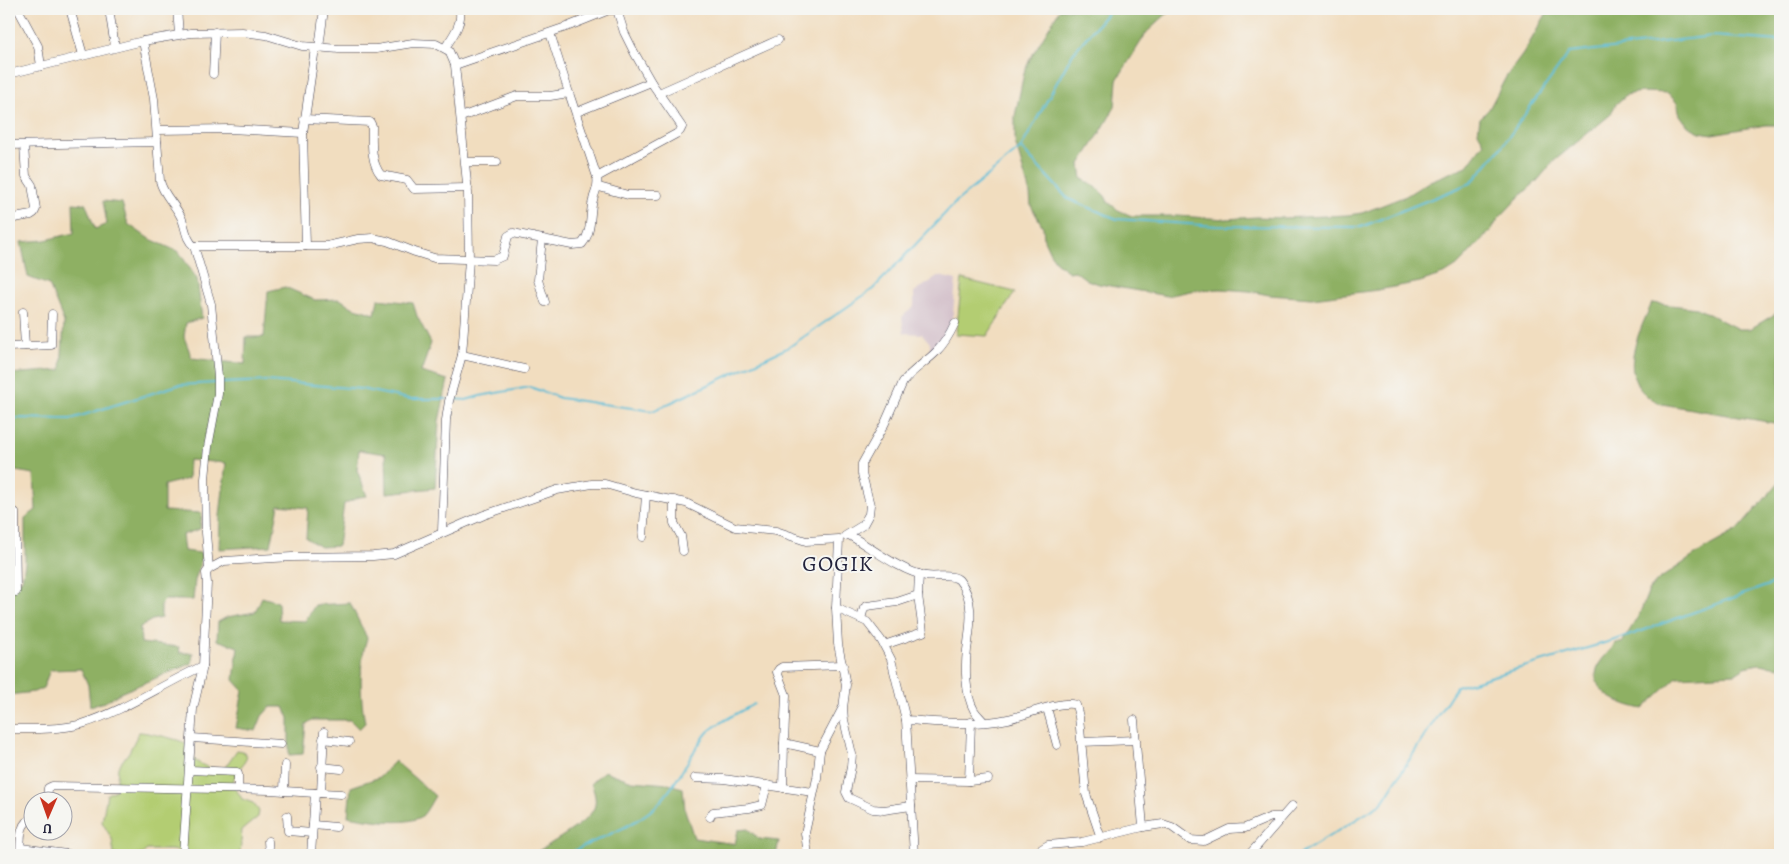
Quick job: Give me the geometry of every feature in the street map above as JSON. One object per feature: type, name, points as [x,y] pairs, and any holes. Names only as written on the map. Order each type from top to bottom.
[{"type":"street","points":[[18,9],[38,46],[41,66]]},
{"type":"street","points":[[70,9],[83,55]]},
{"type":"street","points":[[109,9],[115,47]]},
{"type":"street","points":[[177,9],[179,34]]},
{"type":"street","points":[[306,246],[304,119],[324,9]]},
{"type":"street","points":[[446,48],[460,22],[458,9]]},
{"type":"street","points":[[455,65],[609,10],[617,10],[624,32],[651,82],[682,127],[680,131],[597,177]]},
{"type":"street","points":[[214,74],[215,32]]},
{"type":"street","points":[[9,74],[115,47],[179,34],[242,32],[266,35],[295,44],[317,48],[362,50],[421,43],[436,44],[446,48],[452,56],[455,65],[466,162],[469,260],[462,356],[449,398],[446,420],[442,532]]},
{"type":"street","points":[[194,246],[337,245],[358,239],[373,238],[387,241],[425,256],[447,259],[494,260],[502,258],[506,239],[510,234],[542,238],[572,245],[582,244],[588,236],[593,199],[599,187],[550,32]]},
{"type":"street","points":[[659,93],[778,40]]},
{"type":"street","points":[[143,41],[154,100],[161,187],[181,216],[187,238],[194,246],[211,304],[218,394],[208,447],[205,479],[209,569]]},
{"type":"street","points":[[576,112],[651,82]]},
{"type":"street","points":[[461,118],[517,96],[550,96],[569,93]]},
{"type":"street","points":[[304,119],[370,122],[372,126],[373,155],[381,175],[407,180],[414,189],[468,188]]},
{"type":"street","points":[[157,130],[230,129],[303,133]]},
{"type":"street","points":[[9,145],[157,142]]},
{"type":"street","points":[[9,219],[31,215],[36,209],[32,185],[26,176],[24,145]]},
{"type":"street","points":[[466,162],[497,162]]},
{"type":"street","points":[[599,187],[628,195],[658,195]]},
{"type":"street","points":[[542,238],[538,280],[545,302]]},
{"type":"street","points":[[23,312],[24,346]]},
{"type":"street","points":[[9,346],[51,345],[52,314]]},
{"type":"street","points":[[183,855],[193,709],[203,666],[206,573],[209,569],[224,561],[387,555],[402,552],[442,532],[484,515],[556,490],[599,483],[674,500],[701,510],[735,527],[776,531],[806,541],[839,539],[863,525],[870,514],[870,505],[862,474],[862,464],[885,423],[907,376],[948,339],[956,323]]},
{"type":"street","points":[[462,356],[524,369]]},
{"type":"street","points":[[643,537],[646,495]]},
{"type":"street","points":[[674,500],[674,523],[682,536],[683,551]]},
{"type":"street","points":[[9,509],[15,512],[16,592]]},
{"type":"street","points":[[849,534],[902,567],[918,574],[958,579],[968,597],[971,613],[966,666],[970,702],[975,712],[984,722]]},
{"type":"street","points":[[808,855],[805,833],[820,751],[842,708],[846,686],[838,644],[836,608],[839,539]]},
{"type":"street","points":[[884,645],[923,632],[918,595],[918,574]]},
{"type":"street","points":[[861,619],[864,608],[867,606],[897,602],[918,595]]},
{"type":"street","points":[[836,608],[867,622],[884,645],[891,659],[906,720],[914,855]]},
{"type":"street","points":[[782,788],[786,695],[778,672],[779,668],[786,666],[843,665]]},
{"type":"street","points":[[9,729],[81,724],[115,710],[203,666]]},
{"type":"street","points":[[906,720],[984,722],[1006,719],[1062,703],[1076,705],[1079,717],[1086,794],[1100,838]]},
{"type":"street","points":[[842,708],[852,754],[846,792],[849,798],[873,809],[884,810],[911,806]]},
{"type":"street","points":[[1047,708],[1057,745]]},
{"type":"street","points":[[1134,720],[1143,827]]},
{"type":"street","points":[[969,780],[971,722]]},
{"type":"street","points":[[311,855],[312,829],[324,736],[349,742]]},
{"type":"street","points":[[192,738],[281,744]]},
{"type":"street","points":[[1081,742],[1136,740]]},
{"type":"street","points":[[784,743],[820,751]]},
{"type":"street","points":[[284,791],[285,765]]},
{"type":"street","points":[[321,768],[341,770]]},
{"type":"street","points":[[190,770],[236,771],[238,774],[238,789]]},
{"type":"street","points":[[695,778],[716,778],[813,792]]},
{"type":"street","points":[[909,780],[988,779]]},
{"type":"street","points":[[710,817],[714,812],[762,805],[767,785]]},
{"type":"street","points":[[48,792],[48,788],[51,786],[238,789],[341,794]]},
{"type":"street","points":[[1249,855],[1292,806]]},
{"type":"street","points":[[287,816],[288,831],[336,827]]},
{"type":"street","points":[[1039,855],[1040,850],[1048,845],[1082,842],[1143,827],[1163,824],[1172,827],[1190,840],[1198,841],[1210,839],[1229,829],[1245,828],[1263,819],[1281,818]]},
{"type":"street","points":[[22,839],[21,852],[74,855]]},
{"type":"street","points":[[268,841],[269,855]]},
{"type":"shaded area","points":[[939,276],[956,280],[953,313],[946,338],[932,353],[930,352],[930,343],[922,334],[904,333],[902,317],[914,306],[914,292]]},
{"type":"green space","points":[[1060,9],[1172,9],[1147,32],[1117,80],[1115,107],[1080,164],[1082,179],[1095,186],[1108,202],[1118,210],[1132,216],[1226,219],[1283,218],[1362,213],[1406,196],[1430,181],[1467,166],[1484,143],[1478,132],[1480,118],[1489,109],[1506,77],[1523,54],[1549,9],[1780,9],[1780,125],[1766,125],[1712,134],[1700,132],[1688,126],[1680,115],[1677,103],[1668,93],[1641,92],[1626,95],[1616,104],[1610,115],[1554,161],[1537,181],[1499,218],[1492,229],[1457,266],[1446,273],[1420,282],[1378,290],[1312,298],[1221,289],[1195,290],[1167,296],[1099,284],[1087,280],[1075,271],[1069,272],[1058,264],[1050,253],[1044,240],[1043,227],[1031,206],[1030,194],[1015,142],[1015,116],[1024,73],[1030,59]]},
{"type":"green space","points":[[103,201],[122,203],[128,224],[148,238],[179,252],[197,279],[202,318],[186,323],[184,337],[192,358],[245,364],[246,337],[264,337],[268,291],[285,287],[315,300],[340,299],[352,307],[375,314],[378,299],[413,303],[417,316],[431,343],[421,372],[448,380],[439,421],[435,488],[387,493],[386,454],[359,450],[357,470],[367,496],[359,497],[344,504],[338,546],[320,547],[306,538],[308,508],[279,505],[271,546],[219,549],[220,516],[226,463],[189,460],[188,479],[164,485],[164,511],[202,513],[200,529],[182,535],[184,551],[201,553],[193,600],[165,600],[161,604],[161,618],[152,620],[140,627],[141,643],[179,647],[180,653],[193,653],[192,663],[120,693],[105,702],[90,706],[88,685],[81,669],[50,670],[43,688],[34,692],[9,695],[9,586],[22,580],[25,563],[25,518],[36,510],[34,474],[9,470],[9,374],[61,370],[64,322],[49,285],[28,277],[21,242],[45,240],[74,233],[73,203],[86,204],[95,229],[107,224]]},
{"type":"green space","points":[[962,279],[1015,292],[987,336],[956,334]]},
{"type":"green space","points":[[1652,303],[1697,308],[1738,329],[1750,329],[1780,311],[1780,424],[1662,404],[1647,396],[1638,385],[1633,373],[1633,360],[1635,345]]},
{"type":"green space","points":[[1780,481],[1780,667],[1759,664],[1745,667],[1734,674],[1677,677],[1643,709],[1625,704],[1608,696],[1597,682],[1596,674],[1599,664],[1616,643],[1622,643],[1639,615],[1649,590],[1658,580],[1704,549],[1738,530]]},
{"type":"green space","points":[[262,597],[278,602],[279,620],[305,621],[315,605],[350,603],[367,638],[364,647],[361,680],[365,723],[359,729],[350,720],[312,720],[306,724],[303,754],[289,755],[289,718],[284,707],[270,707],[262,716],[256,731],[236,728],[243,690],[234,680],[238,647],[217,640],[218,622],[227,617],[255,612]]},
{"type":"green space","points":[[139,732],[185,743],[187,750],[194,759],[204,766],[217,769],[223,770],[237,750],[243,751],[247,756],[246,760],[234,777],[234,785],[242,799],[253,803],[259,811],[258,817],[242,830],[240,855],[187,855],[186,852],[170,850],[147,850],[141,855],[114,855],[112,839],[102,822],[107,794],[116,790],[118,767],[129,752]]},
{"type":"green space","points":[[395,761],[435,796],[424,814],[415,819],[396,822],[348,816],[351,787],[380,777]]},
{"type":"green space","points":[[604,771],[632,781],[668,784],[683,788],[685,810],[694,838],[735,844],[738,830],[748,829],[759,839],[779,841],[776,855],[532,855],[589,816],[595,804],[591,783]]},
{"type":"waterway","points":[[452,399],[466,400],[530,387],[560,398],[653,411],[789,347],[873,289],[957,201],[1021,148],[1073,53],[1111,9]]},
{"type":"waterway","points":[[1021,148],[1068,199],[1117,219],[1217,226],[1361,227],[1471,183],[1500,149],[1569,53],[1713,36],[1780,41]]},
{"type":"waterway","points":[[221,383],[267,381],[361,389],[409,399],[447,399]]},
{"type":"waterway","points":[[9,418],[71,419],[178,385],[216,383]]},
{"type":"waterway","points":[[1299,855],[1381,804],[1456,687],[1628,636],[1780,581]]},
{"type":"waterway","points":[[567,855],[629,825],[649,812],[666,795],[708,732],[723,721],[754,704]]},
{"type":"district","name":"GOGIK","points":[[838,564]]}]
